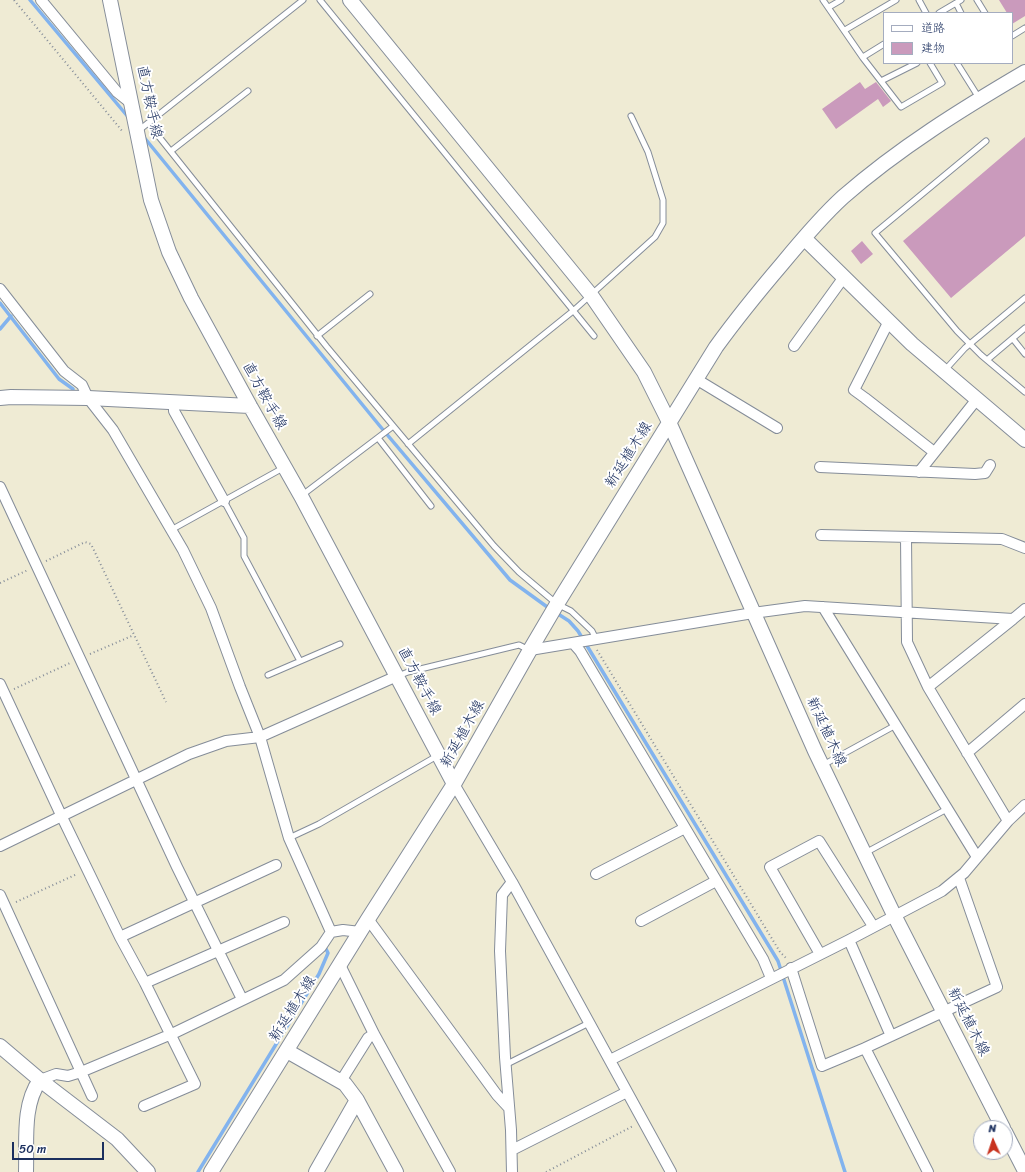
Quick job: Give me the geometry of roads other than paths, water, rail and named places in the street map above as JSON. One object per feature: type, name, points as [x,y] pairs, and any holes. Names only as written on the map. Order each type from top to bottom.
[{"type":"main road","name":"直方鞍手線","points":[[110,0],[132,104],[143,127],[152,200],[169,252],[191,298],[301,496],[398,676],[454,784]]},
{"type":"main road","points":[[350,0],[592,294],[644,372],[669,422]]},
{"type":"main road","points":[[669,422],[716,347],[742,311],[804,238],[843,198],[905,148],[957,112],[977,94],[1025,72]]},
{"type":"main road","points":[[804,238],[912,344],[1025,440]]},
{"type":"main road","points":[[0,398],[88,398],[250,406]]},
{"type":"main road","name":"新延植木線","points":[[211,1172],[368,919],[454,784],[557,604],[669,422]]},
{"type":"main road","name":"新延植木線","points":[[669,422],[822,765],[894,915],[999,1120]]},
{"type":"main road","points":[[0,1046],[40,1080],[117,1139],[148,1172]]},
{"type":"main road","points":[[287,1051],[341,1081],[350,1089],[396,1172]]},
{"type":"main road","points":[[26,1172],[28,1107],[34,1088],[40,1080]]},
{"type":"main road","points":[[316,1172],[357,1100]]},
{"type":"main road","points":[[1013,1148],[1025,1171]]},
{"type":"street","points":[[41,0],[117,92],[132,104]]},
{"type":"street","points":[[794,346],[844,277]]},
{"type":"street","points":[[0,289],[64,371],[82,385],[88,398],[113,430],[183,550],[212,608],[240,687],[260,737],[290,838],[331,932]]},
{"type":"street","points":[[889,321],[854,390],[934,452]]},
{"type":"street","points":[[696,380],[777,428]]},
{"type":"street","points":[[918,472],[977,399]]},
{"type":"street","points":[[174,403],[174,411],[224,501]]},
{"type":"street","points":[[820,467],[975,474],[985,473],[990,466]]},
{"type":"street","points":[[0,487],[194,902],[242,999]]},
{"type":"street","points":[[820,535],[1002,539],[1025,548]]},
{"type":"street","points":[[906,537],[907,642],[928,687],[1008,821]]},
{"type":"street","points":[[530,650],[753,613],[805,606],[1013,619]]},
{"type":"street","points":[[823,607],[977,858]]},
{"type":"street","points":[[928,687],[1025,609]]},
{"type":"street","points":[[573,643],[580,651],[763,959],[771,978]]},
{"type":"street","points":[[0,846],[189,754],[226,741],[260,737],[398,676]]},
{"type":"street","points":[[0,684],[87,870],[120,937],[146,983],[195,1084],[144,1106]]},
{"type":"street","points":[[967,753],[1025,704]]},
{"type":"street","points":[[454,784],[512,882],[671,1172]]},
{"type":"street","points":[[610,1060],[849,940],[942,891],[959,878],[1008,821],[1025,805]]},
{"type":"street","points":[[596,874],[685,828]]},
{"type":"street","points":[[820,954],[770,867],[819,841],[873,926]]},
{"type":"street","points":[[120,937],[276,865]]},
{"type":"street","points":[[791,968],[822,1066],[865,1048],[997,986],[959,878]]},
{"type":"street","points":[[641,921],[716,881]]},
{"type":"street","points":[[512,882],[502,895],[500,951],[512,1172]]},
{"type":"street","points":[[0,895],[92,1096]]},
{"type":"street","points":[[368,919],[497,1095],[509,1108]]},
{"type":"street","points":[[146,983],[284,922]]},
{"type":"street","points":[[40,1080],[56,1074],[68,1076],[81,1072],[170,1034],[284,980],[321,947],[331,932],[343,930],[360,932]]},
{"type":"street","points":[[849,940],[891,1036]]},
{"type":"street","points":[[340,964],[374,1034],[450,1172]]},
{"type":"street","points":[[341,1081],[368,1038],[374,1034]]},
{"type":"street","points":[[865,1048],[928,1172]]},
{"type":"street","points":[[512,1150],[627,1092]]},
{"type":"lane","points":[[303,0],[143,127],[170,151],[317,336],[494,546],[519,572],[557,604],[571,611],[592,631],[596,639]]},
{"type":"lane","points":[[320,0],[594,336]]},
{"type":"lane","points":[[823,0],[901,108],[942,83],[931,64]]},
{"type":"lane","points":[[829,7],[841,0]]},
{"type":"lane","points":[[845,30],[896,0]]},
{"type":"lane","points":[[919,0],[925,12]]},
{"type":"lane","points":[[940,12],[961,0]]},
{"type":"lane","points":[[977,0],[984,12]]},
{"type":"lane","points":[[956,3],[960,12]]},
{"type":"lane","points":[[1013,35],[1025,28]]},
{"type":"lane","points":[[863,57],[883,45]]},
{"type":"lane","points":[[881,81],[915,64]]},
{"type":"lane","points":[[958,64],[977,94]]},
{"type":"lane","points":[[170,151],[248,91]]},
{"type":"lane","points":[[408,444],[573,311],[655,237],[663,223],[663,200],[648,152],[631,116]]},
{"type":"lane","points":[[986,141],[875,233],[957,331],[987,360],[1025,392]]},
{"type":"lane","points":[[317,336],[370,294]]},
{"type":"lane","points":[[944,371],[970,343],[1025,298]]},
{"type":"lane","points":[[987,360],[1025,328]]},
{"type":"lane","points":[[1013,339],[1025,354]]},
{"type":"lane","points":[[301,496],[392,426]]},
{"type":"lane","points":[[378,438],[431,506]]},
{"type":"lane","points":[[172,530],[284,467]]},
{"type":"lane","points":[[224,501],[244,538],[244,556],[300,661]]},
{"type":"lane","points":[[268,675],[340,644]]},
{"type":"lane","points":[[398,676],[408,672],[519,645],[530,650]]},
{"type":"lane","points":[[822,765],[896,725]]},
{"type":"lane","points":[[290,838],[319,824],[439,755]]},
{"type":"lane","points":[[864,853],[947,809]]},
{"type":"lane","points":[[505,1065],[589,1023]]},
{"type":"waterway","points":[[30,0],[129,118]]},
{"type":"waterway","points":[[143,136],[379,425],[510,580],[550,609]]},
{"type":"waterway","points":[[0,303],[59,379],[73,389]]},
{"type":"waterway","points":[[0,329],[11,316]]},
{"type":"waterway","points":[[555,612],[569,621],[578,631],[778,961],[845,1172]]},
{"type":"waterway","points":[[198,1172],[319,974],[328,953],[326,949]]}]
